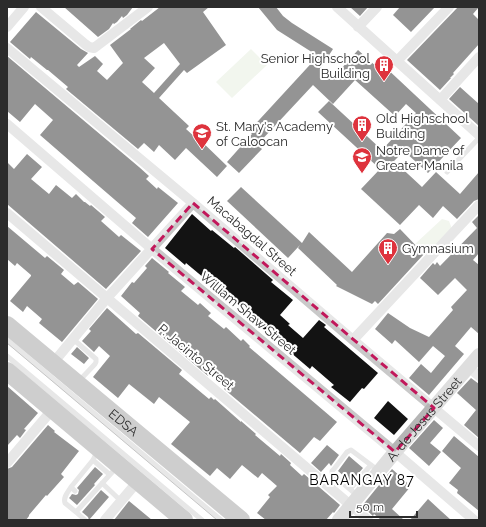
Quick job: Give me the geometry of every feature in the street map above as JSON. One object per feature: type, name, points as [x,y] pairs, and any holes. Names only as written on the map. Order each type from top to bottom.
[{"type":"highway","name":"EDSA","points":[[7,326],[241,520]]},
{"type":"highway","points":[[7,371],[52,410],[96,455],[114,470],[138,481],[184,520]]},
{"type":"highway","points":[[96,455],[122,461],[192,520]]},
{"type":"main road","name":"A. de Jesus Street","points":[[339,520],[353,497],[375,468],[395,452],[479,355]]},
{"type":"street","points":[[7,27],[24,7]]},
{"type":"street","points":[[41,7],[85,44],[94,48],[148,7]]},
{"type":"street","points":[[337,7],[479,135]]},
{"type":"street","points":[[358,27],[377,7]]},
{"type":"street","points":[[397,61],[449,7]]},
{"type":"street","name":"Macabagdal Street","points":[[7,48],[193,203],[479,446]]},
{"type":"street","points":[[440,100],[479,57]]},
{"type":"street","name":"William Shaw Street","points":[[7,124],[152,249],[474,520]]},
{"type":"street","points":[[53,363],[107,298],[193,203]]},
{"type":"street","points":[[354,340],[479,205]]},
{"type":"street","name":"P. Jacinto Street","points":[[7,214],[107,298],[353,497],[368,520]]},
{"type":"street","points":[[468,367],[479,376]]},
{"type":"street","points":[[7,463],[52,410]]},
{"type":"street","points":[[105,520],[138,481]]},
{"type":"lane","points":[[447,172],[479,138]]},
{"type":"lane","points":[[73,339],[96,359],[95,364],[78,384]]},
{"type":"lane","points":[[7,340],[221,520]]},
{"type":"lane","points":[[7,356],[202,520]]},
{"type":"lane","points":[[353,497],[332,474],[332,471],[347,452],[351,450],[375,468]]},
{"type":"lane","points":[[84,520],[64,501],[65,496],[73,489],[96,455]]},
{"type":"lane","points":[[76,512],[85,499],[114,470]]},
{"type":"lane","points":[[102,483],[121,501]]},
{"type":"highlighted area","points":[[193,203],[434,408],[395,452],[152,249]]},
{"type":"green space","points":[[251,49],[267,65],[232,98],[216,82]]},
{"type":"green space","points":[[442,219],[449,221],[452,229],[427,257],[415,244]]},
{"type":"building","points":[[64,7],[133,7],[127,15],[123,18],[122,16],[117,22],[114,24],[113,23],[109,29],[98,37]]},
{"type":"building","points":[[160,7],[209,7],[203,12],[226,45],[187,73],[184,70],[159,98],[189,126],[186,129],[196,138],[197,137],[227,166],[217,177],[186,148],[175,160],[159,145],[154,152],[144,143],[138,149],[66,89],[68,87],[48,70],[31,57],[30,59],[10,42],[36,12],[88,53],[77,65],[79,67],[95,56],[103,64],[97,71],[107,80],[123,63],[110,45],[141,20],[142,21]],"holes":[[[164,43],[180,64],[154,93],[142,82],[155,68],[144,58]]]},
{"type":"building","points":[[258,7],[276,7],[283,16],[292,23],[333,49],[320,69],[331,80],[358,50],[379,69],[383,65],[461,138],[428,173],[404,151],[394,161],[422,187],[436,172],[460,194],[479,172],[479,199],[474,201],[457,219],[443,206],[433,218],[419,205],[400,225],[361,189],[380,169],[318,112],[329,101],[382,150],[416,113],[406,104],[395,116],[355,80],[333,104],[313,85],[257,145],[262,149],[239,173],[227,162],[252,134],[249,131],[318,56],[277,30]]},
{"type":"building","points":[[350,7],[368,7],[360,16]]},
{"type":"building","points":[[400,7],[435,7],[411,32],[393,15]]},
{"type":"building","points":[[458,7],[479,7],[473,14],[479,20],[479,44],[440,90],[407,60]]},
{"type":"building","points":[[7,56],[139,167],[149,176],[146,179],[157,189],[158,187],[178,203],[148,237],[132,223],[136,218],[40,135],[53,120],[35,104],[20,122],[7,111]]},
{"type":"building","points":[[460,87],[479,104],[479,126],[449,99]]},
{"type":"building","points":[[27,154],[42,167],[31,179],[49,194],[56,185],[72,198],[76,194],[84,202],[90,206],[91,205],[105,217],[101,221],[119,237],[121,235],[141,251],[106,289],[7,204],[7,162],[14,169]]},
{"type":"building","points":[[241,187],[302,243],[309,232],[352,272],[387,233],[394,234],[400,229],[424,254],[378,304],[375,301],[372,304],[336,286],[337,285],[298,248],[300,245],[288,258],[227,201]]},
{"type":"building","points":[[192,214],[211,231],[212,230],[234,248],[235,247],[273,280],[271,282],[293,300],[280,315],[290,324],[288,325],[303,338],[319,320],[326,325],[324,327],[378,373],[350,402],[331,387],[334,385],[312,366],[310,369],[275,340],[255,321],[256,320],[226,294],[186,263],[185,265],[165,248]]},
{"type":"building","points":[[479,215],[479,253],[473,260],[479,265],[479,334],[471,327],[455,346],[464,354],[429,395],[409,378],[421,364],[431,373],[445,356],[433,346],[419,362],[395,340],[392,344],[375,329],[388,313],[410,328],[429,337],[453,310],[451,307],[467,290],[455,278],[438,295],[420,278],[433,263],[435,265],[437,262],[440,266],[477,228],[472,222]]},
{"type":"building","points":[[7,226],[45,258],[47,256],[64,270],[61,274],[74,285],[78,282],[98,299],[62,342],[39,323],[42,319],[27,306],[23,312],[10,301],[31,275],[17,263],[15,266],[7,259]]},
{"type":"building","points":[[152,258],[185,287],[181,291],[198,305],[200,303],[211,313],[208,316],[224,329],[226,327],[241,341],[243,339],[250,346],[249,347],[337,422],[320,441],[314,437],[300,453],[224,389],[225,387],[210,374],[208,376],[138,316],[140,313],[121,296],[132,282],[134,283],[147,268],[145,266]]},
{"type":"building","points":[[107,308],[136,334],[138,333],[182,370],[179,374],[209,399],[211,397],[214,400],[215,399],[280,456],[281,454],[302,476],[304,474],[340,505],[334,513],[333,512],[326,520],[266,520],[257,513],[270,497],[268,495],[277,486],[262,473],[258,478],[242,465],[230,479],[217,468],[210,476],[171,444],[190,422],[159,397],[154,404],[129,384],[118,398],[93,377],[110,356],[99,346],[94,352],[82,341],[91,331],[89,329]]},
{"type":"building","points":[[77,347],[89,358],[84,364],[71,354]]},
{"type":"building","points":[[471,378],[479,384],[479,438],[464,425],[476,410],[457,393]]},
{"type":"building","points":[[7,386],[38,413],[24,429],[26,430],[20,438],[17,435],[7,446]]},
{"type":"building","points":[[388,401],[408,419],[394,435],[374,418]]},
{"type":"building","points":[[434,420],[443,428],[430,443],[441,452],[429,466],[409,448]]},
{"type":"building","points":[[48,425],[55,431],[54,432],[79,451],[61,474],[64,477],[47,496],[46,495],[26,520],[7,520],[7,469],[12,467]]},
{"type":"building","points":[[454,436],[479,457],[479,511],[457,493],[458,490],[449,483],[461,468],[442,451]]},
{"type":"building","points":[[327,445],[339,455],[331,466],[329,463],[321,472],[311,463]]},
{"type":"building","points":[[349,456],[363,468],[351,482],[338,471]]},
{"type":"building","points":[[95,467],[103,474],[77,505],[69,498],[72,494],[78,494],[79,490],[77,488]]},
{"type":"building","points":[[392,469],[411,486],[392,509],[404,520],[381,520],[374,514],[373,516],[362,506]]},
{"type":"building","points":[[101,490],[109,497],[89,520],[88,517],[82,512]]},
{"type":"building","points":[[428,499],[441,511],[451,520],[410,520]]},
{"type":"building","points":[[129,501],[152,520],[114,520]]},
{"type":"tram line","points":[[7,343],[217,520]]},
{"type":"place","name":"Senior Highschool Building","points":[[384,82]]},
{"type":"place","name":"Old Highschool Building","points":[[362,142]]},
{"type":"place","name":"St. Mary's Academy of Caloocan","points":[[202,150]]},
{"type":"place","name":"Notre Dame of Greater Manila","points":[[362,174]]},
{"type":"place","name":"Gymnasium","points":[[388,265]]},
{"type":"district","name":"BARANGAY 87","points":[[362,480]]}]
